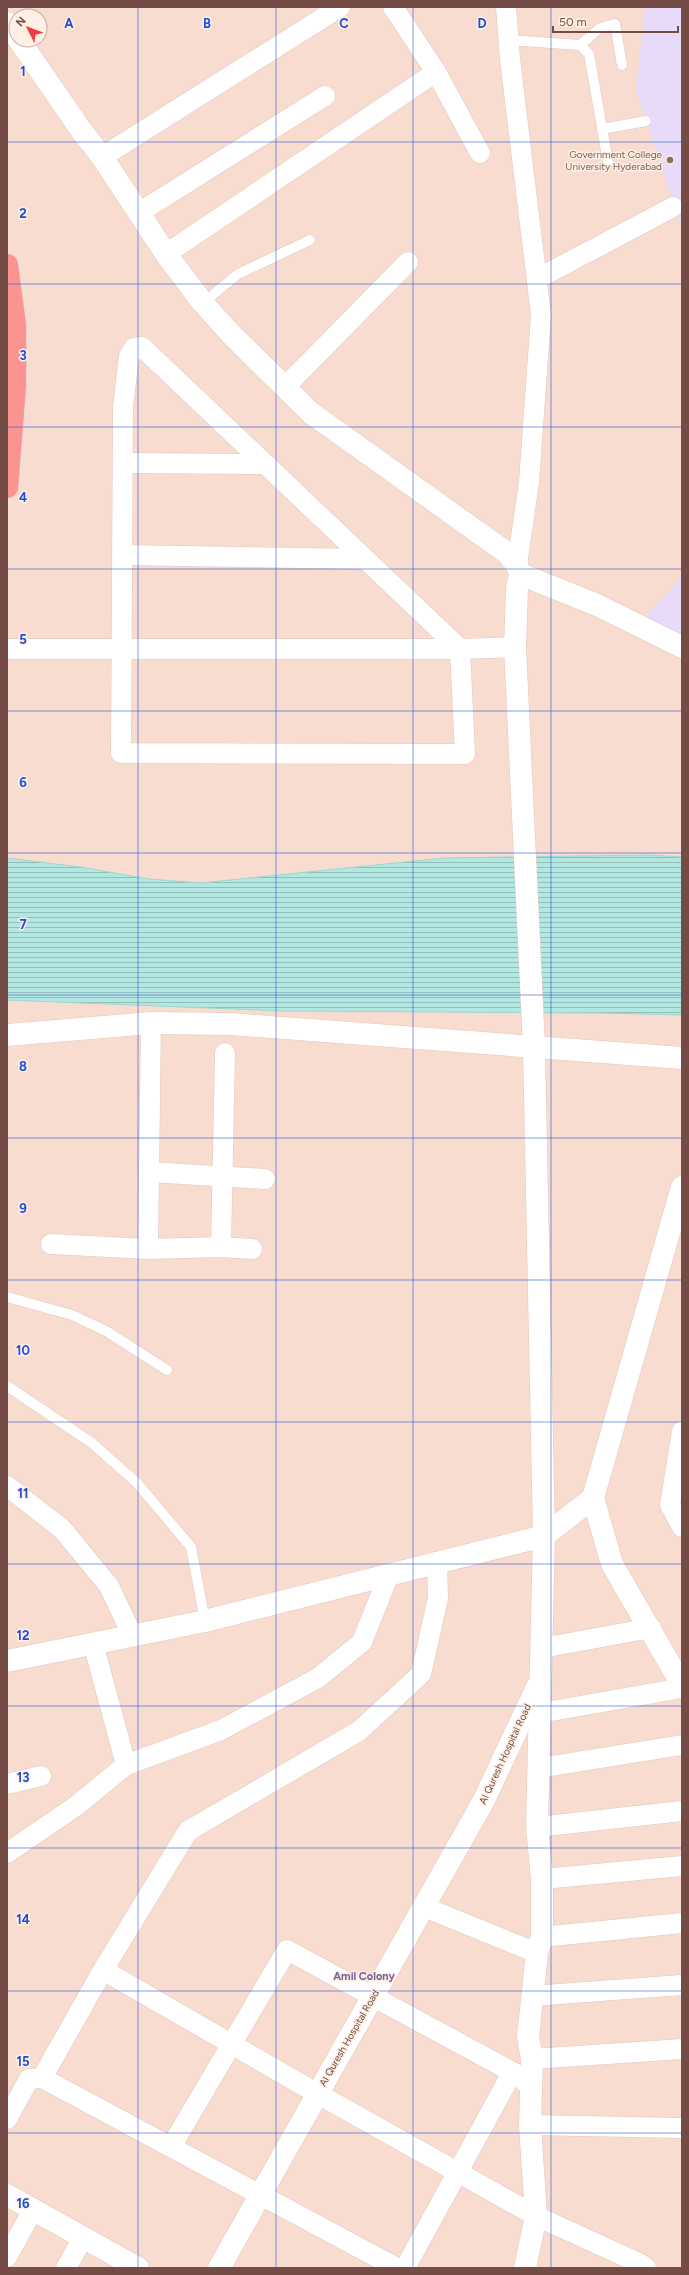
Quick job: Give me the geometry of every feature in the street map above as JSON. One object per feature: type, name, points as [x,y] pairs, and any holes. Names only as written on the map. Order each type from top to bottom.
[{"type":"highway","points":[[7,265],[15,326],[7,487]]},
{"type":"street","points":[[102,157],[340,7]]},
{"type":"street","points":[[393,7],[436,72],[480,153]]},
{"type":"street","points":[[506,7],[508,40],[541,315],[529,482],[518,570],[515,647],[534,1047],[544,1536],[537,1827],[542,1879],[540,1945],[532,1996],[528,2037],[532,2059],[530,2124],[536,2216],[525,2268]]},
{"type":"street","points":[[25,48],[140,212],[166,254],[203,303],[230,333],[311,413],[507,553],[518,570],[597,605],[682,647]]},
{"type":"street","points":[[166,254],[436,72]]},
{"type":"street","points":[[140,212],[325,96]]},
{"type":"street","points":[[537,279],[673,207]]},
{"type":"street","points":[[285,386],[408,262]]},
{"type":"street","points":[[142,347],[265,464],[364,560],[460,649],[465,754],[122,753],[123,407],[129,356],[134,348],[142,347]]},
{"type":"street","points":[[124,463],[265,464]]},
{"type":"street","points":[[123,556],[364,560]]},
{"type":"street","points":[[7,649],[460,649],[515,647]]},
{"type":"street","points":[[148,1249],[151,1023]]},
{"type":"street","points":[[7,1035],[151,1023],[230,1024],[682,1058]]},
{"type":"street","points":[[221,1247],[225,1053]]},
{"type":"street","points":[[150,1172],[265,1179]]},
{"type":"street","points":[[540,1713],[682,1686],[651,1628],[612,1564],[593,1498],[682,1187]]},
{"type":"street","points":[[51,1244],[148,1249],[221,1247],[252,1249]]},
{"type":"street","points":[[681,1441],[670,1505],[682,1527]]},
{"type":"street","points":[[7,1486],[62,1529],[109,1586],[132,1635]]},
{"type":"street","points":[[7,1661],[205,1621],[544,1536],[593,1498]]},
{"type":"street","points":[[42,2078],[103,1970],[188,1832],[359,1731],[421,1674],[438,1598],[437,1562]]},
{"type":"street","points":[[7,1853],[76,1806],[126,1765],[221,1730],[318,1678],[362,1642],[389,1574]]},
{"type":"street","points":[[542,1648],[651,1628]]},
{"type":"street","points":[[93,1643],[126,1765]]},
{"type":"street","name":"Al Quresh Hospital Road","points":[[219,2268],[483,1802],[541,1678]]},
{"type":"street","points":[[539,1768],[682,1744]]},
{"type":"street","points":[[7,1784],[41,1776]]},
{"type":"street","points":[[537,1827],[682,1811]]},
{"type":"street","points":[[542,1879],[682,1866]]},
{"type":"street","points":[[424,1907],[540,1945],[682,1923]]},
{"type":"street","points":[[171,2147],[287,1950],[374,1995],[512,2073],[520,2076],[532,2089]]},
{"type":"street","points":[[103,1970],[457,2173],[536,2216],[639,2263],[646,2268]]},
{"type":"street","points":[[532,1996],[682,1985]]},
{"type":"street","points":[[532,2059],[682,2049]]},
{"type":"street","points":[[406,2268],[512,2073]]},
{"type":"street","points":[[7,2119],[29,2079],[42,2078],[397,2268]]},
{"type":"street","points":[[530,2124],[682,2128]]},
{"type":"street","points":[[7,2195],[138,2268]]},
{"type":"street","points":[[7,2257],[33,2210]]},
{"type":"street","points":[[66,2268],[83,2238]]},
{"type":"lane","points":[[580,45],[600,28],[615,24],[622,65]]},
{"type":"lane","points":[[508,40],[580,45],[589,54],[608,162]]},
{"type":"lane","points":[[602,128],[646,121]]},
{"type":"lane","points":[[203,303],[238,274],[310,240]]},
{"type":"lane","points":[[7,1297],[72,1316],[106,1331],[167,1370]]},
{"type":"lane","points":[[7,1386],[92,1443],[137,1483],[191,1547],[205,1621]]},
{"type":"shaded area","points":[[7,7],[682,7],[682,2268],[7,2268]]},
{"type":"shaded area","name":"Government College University Hyderabad","points":[[645,7],[682,7],[682,229],[636,91]]},
{"type":"shaded area","points":[[682,577],[682,644],[637,625]]},
{"type":"water","points":[[648,855],[682,857],[682,1015],[603,1013],[284,1011],[7,1000],[7,858],[80,867],[149,879],[201,883],[444,858]]},
{"type":"place","name":"Government College University Hyderabad","points":[[670,160]]},
{"type":"district","name":"Amil Colony","points":[[364,1976]]}]
